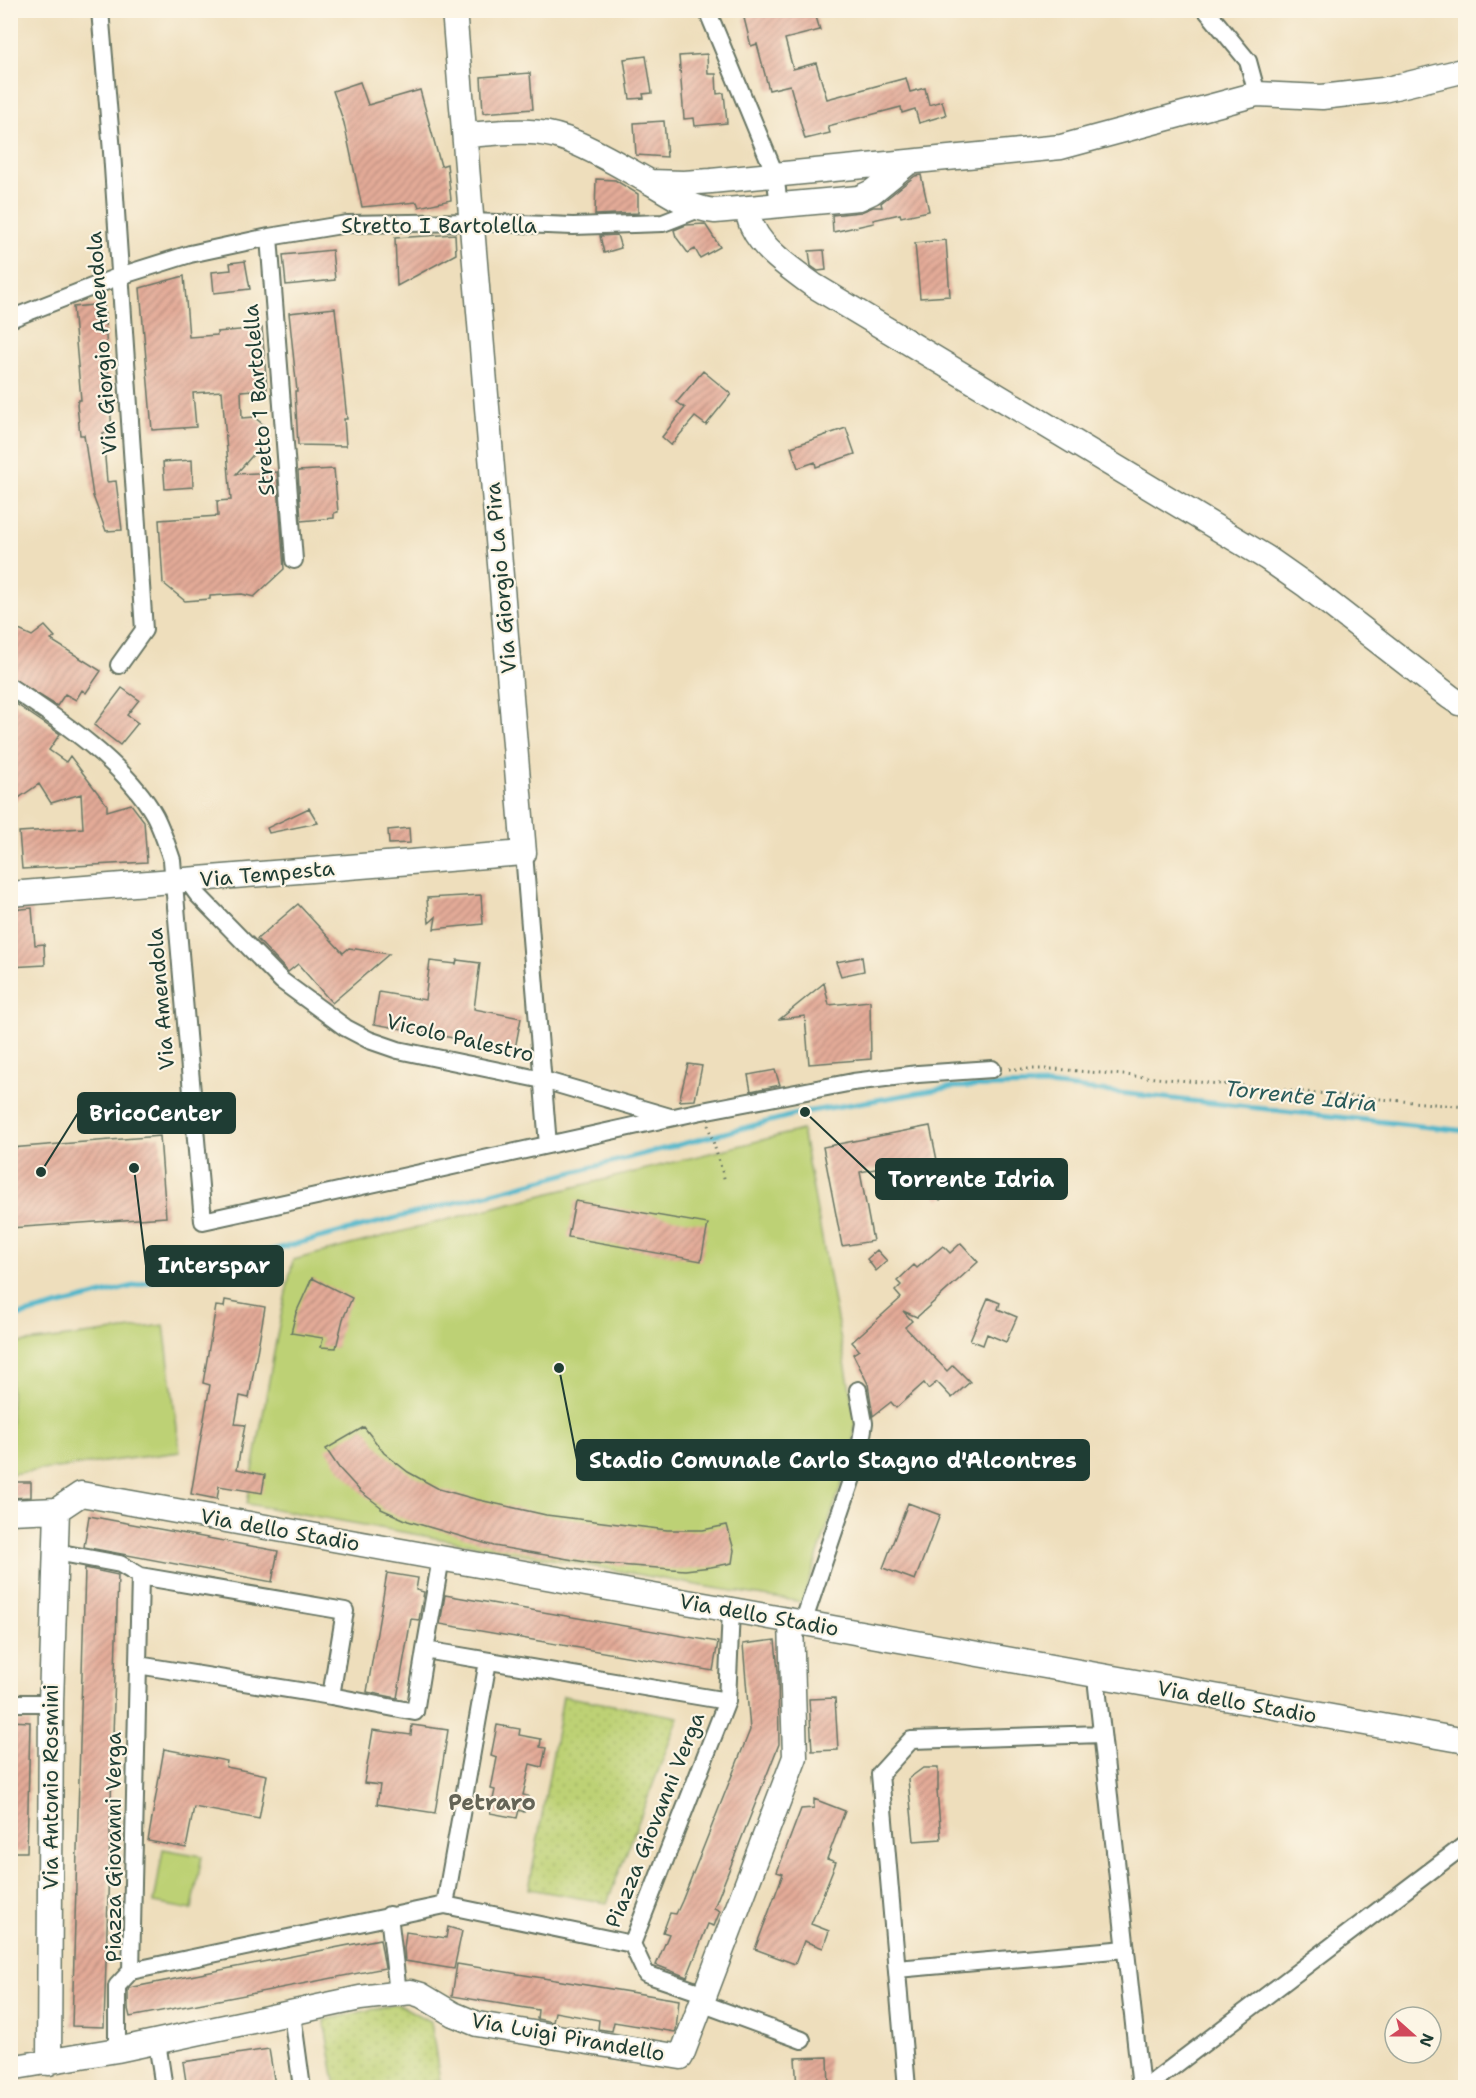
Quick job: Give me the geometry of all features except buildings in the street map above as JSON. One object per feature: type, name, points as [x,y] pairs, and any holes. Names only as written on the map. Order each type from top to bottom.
[{"type":"street","name":"Via Giorgio Amendola","points":[[100,10],[144,630],[119,665]]},
{"type":"street","name":"Via Giorgio La Pira","points":[[454,10],[548,1145]]},
{"type":"street","points":[[707,10],[775,174],[778,205]]},
{"type":"street","points":[[1206,10],[1248,61],[1257,94]]},
{"type":"street","points":[[649,182],[711,181],[1061,147],[1257,94],[1322,97],[1383,90],[1466,70]]},
{"type":"street","name":"Stretto I Bartolella","points":[[465,135],[534,132],[564,138],[649,182],[684,204],[707,210],[747,210],[859,198],[872,192],[909,162]]},
{"type":"street","points":[[707,210],[706,189],[711,181]]},
{"type":"street","name":"Stretto I Bartolella","points":[[10,319],[120,276],[190,254],[268,237],[347,224],[472,222],[573,226],[663,224],[707,210]]},
{"type":"street","points":[[747,210],[759,238],[813,285],[1267,558],[1307,586],[1450,697],[1459,703],[1466,704]]},
{"type":"street","name":"Stretto 1 Bartolella","points":[[268,237],[294,560]]},
{"type":"street","name":"Via Amendola","points":[[10,687],[44,709],[108,760],[142,796],[165,839],[181,881],[203,1221],[548,1145]]},
{"type":"street","name":"Via Tempesta","points":[[10,894],[524,853]]},
{"type":"street","name":"Vicolo Palestro","points":[[181,881],[198,895],[282,981],[346,1028],[369,1040],[398,1050],[543,1080],[672,1117]]},
{"type":"street","points":[[548,1145],[672,1117],[852,1082],[918,1074],[992,1069]]},
{"type":"street","points":[[797,1622],[858,1460],[864,1424],[858,1390]]},
{"type":"street","name":"Via dello Stadio","points":[[57,1510],[81,1494],[731,1610],[1090,1677],[1466,1741]]},
{"type":"street","points":[[10,1512],[57,1510]]},
{"type":"street","name":"Via Antonio Rosmini","points":[[49,2063],[51,1703],[57,1510]]},
{"type":"street","points":[[56,1552],[120,1564],[140,1576],[345,1611],[331,1696]]},
{"type":"street","points":[[138,1665],[415,1712],[441,1558]]},
{"type":"street","name":"Piazza Giovanni Verga","points":[[140,1576],[131,1971],[445,1905],[632,1944],[727,1701],[425,1650]]},
{"type":"street","points":[[727,1701],[731,1610]]},
{"type":"street","name":"Via Luigi Pirandello","points":[[10,2068],[49,2063],[157,2042],[360,1998],[411,1992],[477,2024],[681,2057],[795,1757],[797,1622]]},
{"type":"street","points":[[445,1905],[488,1661]]},
{"type":"street","points":[[1090,1677],[1102,1734],[1143,2088],[1466,1845]]},
{"type":"street","points":[[10,1703],[51,1703]]},
{"type":"street","points":[[908,2088],[880,1774],[910,1740],[1102,1734]]},
{"type":"street","points":[[389,1915],[398,1993]]},
{"type":"street","points":[[632,1944],[646,1974],[802,2040]]},
{"type":"street","points":[[897,1969],[1126,1949]]},
{"type":"street","points":[[117,2050],[117,1986],[131,1971]]},
{"type":"street","points":[[291,2014],[302,2088]]},
{"type":"street","points":[[157,2042],[164,2088]]},
{"type":"path","points":[[992,1069],[1066,1070],[1466,1107]]},
{"type":"path","points":[[708,1122],[724,1181]]},
{"type":"green space","points":[[802,1130],[856,1422],[851,1456],[802,1602],[247,1504],[293,1260]]},
{"type":"green space","points":[[164,1325],[180,1452],[11,1474],[11,1344]]},
{"type":"green space","points":[[563,1696],[679,1717],[607,1903],[529,1889]]},
{"type":"green space","points":[[163,1849],[202,1856],[192,1910],[154,1903]]},
{"type":"green space","points":[[398,2004],[431,2022],[440,2081],[399,2087],[336,2087],[324,2020]]},
{"type":"waterway","name":"Torrente Idria","points":[[10,1318],[805,1112],[953,1087],[1047,1085],[1466,1131]]},
{"type":"place","name":"Torrente Idria","points":[[805,1112]]},
{"type":"place","name":"Interspar","points":[[134,1168]]},
{"type":"place","name":"BricoCenter","points":[[41,1172]]},
{"type":"place","name":"Stadio Comunale Carlo Stagno d'Alcontres","points":[[559,1368]]},
{"type":"district","name":"Petraro","points":[[492,1802]]}]
